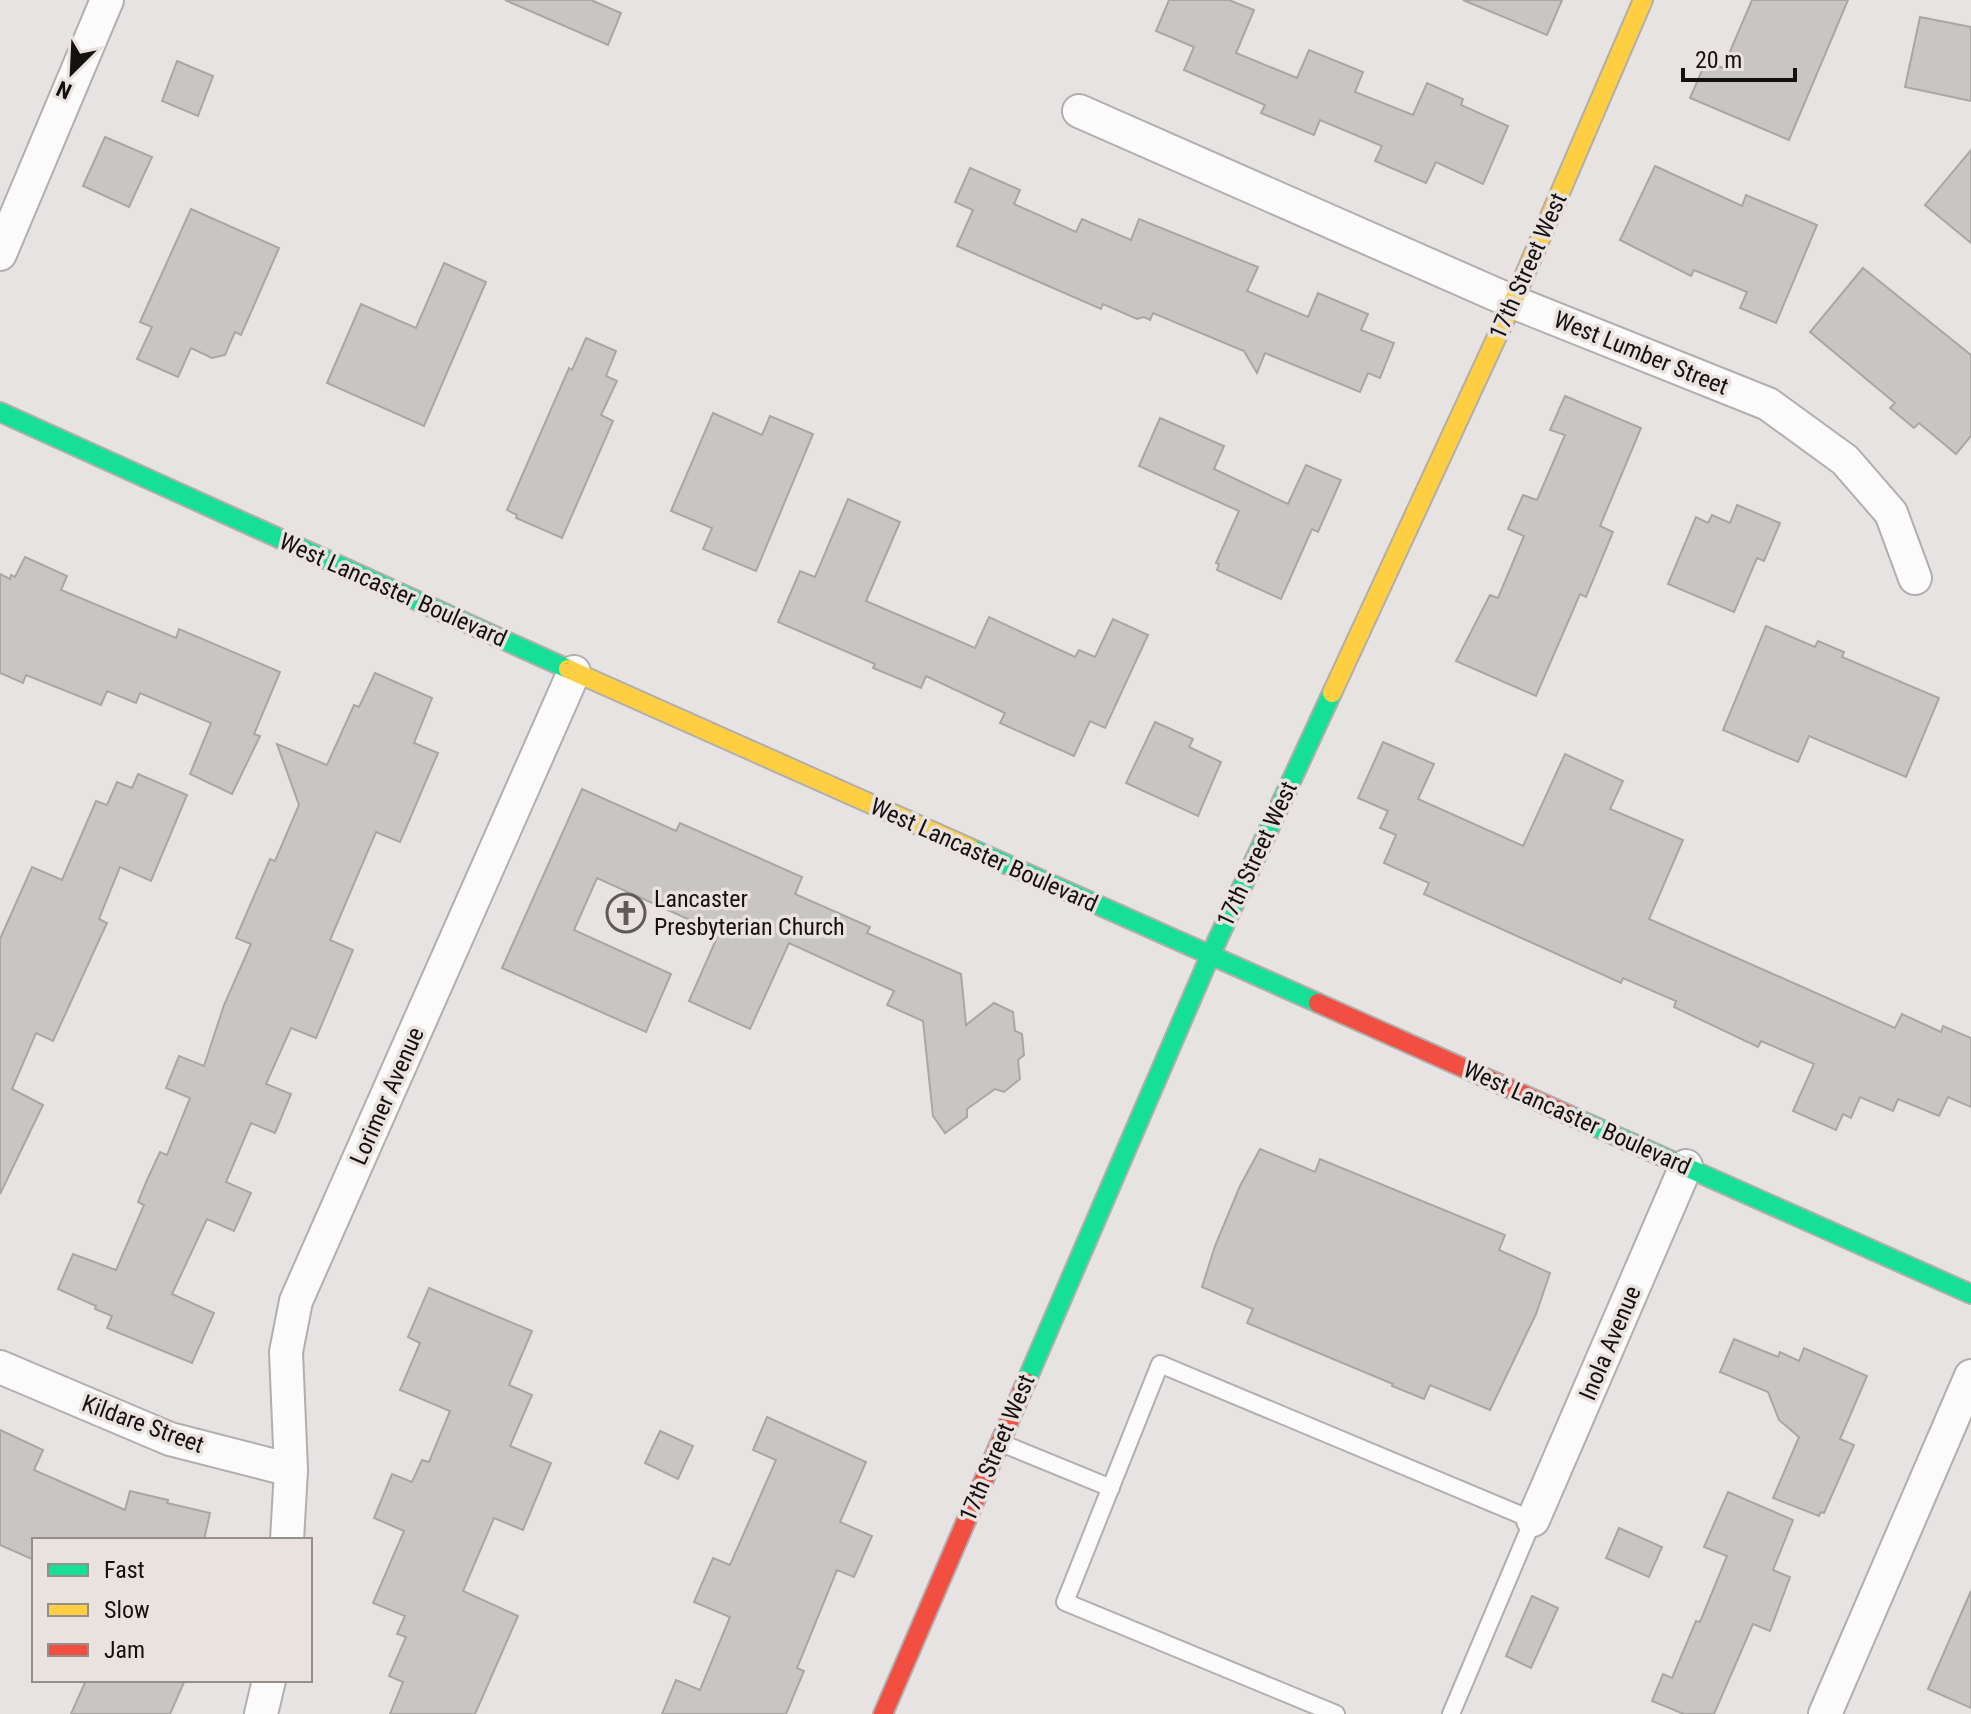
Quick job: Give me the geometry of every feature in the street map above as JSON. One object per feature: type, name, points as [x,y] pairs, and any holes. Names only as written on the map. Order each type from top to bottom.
[{"type":"street","points":[[0,254],[107,0]]},
{"type":"street","name":"17th Street West","points":[[883,1714],[1210,956],[1513,302],[1643,0]]},
{"type":"street","name":"West Lumber Street","points":[[1079,111],[1513,302],[1768,404],[1845,460],[1891,513],[1915,578]]},
{"type":"street","name":"West Lancaster Boulevard","points":[[0,412],[574,672],[1971,1294]]},
{"type":"street","name":"Lorimer Avenue","points":[[287,1538],[291,1470],[286,1352],[296,1301],[574,672]]},
{"type":"street","name":"Inola Avenue","points":[[1533,1520],[1686,1166]]},
{"type":"street","name":"Kildare Street","points":[[0,1367],[170,1439],[291,1470]]},
{"type":"street","points":[[1825,1714],[1971,1376]]},
{"type":"street","points":[[261,1714],[269,1682]]},
{"type":"lane","points":[[1336,1714],[1065,1602],[1160,1364],[1533,1520],[1451,1714]]},
{"type":"lane","points":[[999,1442],[1111,1488]]},
{"type":"building","points":[[505,0],[591,0],[621,13],[608,45]]},
{"type":"building","points":[[1169,0],[1229,0],[1254,10],[1236,53],[1297,78],[1309,50],[1363,72],[1355,92],[1413,115],[1427,83],[1463,99],[1461,105],[1508,126],[1483,184],[1436,162],[1426,183],[1375,161],[1382,146],[1320,120],[1314,135],[1261,113],[1265,105],[1184,70],[1194,47],[1156,31]]},
{"type":"building","points":[[1463,0],[1562,0],[1547,35]]},
{"type":"building","points":[[1752,0],[1848,0],[1789,140],[1690,98],[1706,61],[1723,68]]},
{"type":"building","points":[[1920,17],[1971,27],[1971,101],[1905,87]]},
{"type":"building","points":[[177,61],[213,76],[198,116],[162,101]]},
{"type":"building","points":[[105,137],[152,157],[129,207],[83,186]]},
{"type":"building","points":[[1971,150],[1971,243],[1925,205]]},
{"type":"building","points":[[1655,166],[1742,206],[1746,195],[1817,225],[1776,323],[1740,308],[1747,292],[1694,270],[1691,276],[1620,240]]},
{"type":"building","points":[[970,168],[1020,190],[1014,204],[1076,232],[1082,219],[1131,240],[1139,219],[1258,267],[1247,291],[1308,317],[1318,293],[1368,314],[1361,330],[1394,343],[1380,378],[1368,373],[1360,392],[1265,353],[1257,373],[1244,351],[1153,313],[1150,320],[1144,317],[1137,319],[1103,304],[1101,309],[957,246],[973,210],[955,202]]},
{"type":"building","points":[[191,209],[279,248],[241,335],[235,332],[225,355],[212,358],[191,348],[178,377],[137,359],[152,327],[140,322]]},
{"type":"building","points":[[444,263],[486,282],[424,426],[327,383],[361,304],[416,328]]},
{"type":"building","points":[[1863,268],[1971,355],[1971,436],[1956,454],[1919,423],[1914,428],[1890,408],[1895,403],[1810,332]]},
{"type":"building","points":[[586,338],[616,351],[606,376],[617,381],[601,415],[613,421],[562,538],[516,518],[517,515],[507,510],[569,368],[572,370]]},
{"type":"building","points":[[1565,396],[1641,428],[1600,526],[1613,532],[1586,597],[1580,594],[1536,696],[1456,661],[1490,595],[1498,598],[1524,536],[1508,529],[1523,495],[1537,500],[1565,435],[1550,430]]},
{"type":"building","points":[[713,413],[762,435],[770,416],[813,434],[756,571],[703,549],[712,528],[671,511]]},
{"type":"building","points":[[1160,418],[1224,446],[1214,469],[1288,504],[1306,465],[1341,480],[1318,532],[1312,529],[1281,599],[1217,570],[1219,564],[1216,563],[1239,511],[1139,466]]},
{"type":"building","points":[[848,499],[900,522],[866,601],[975,648],[989,617],[1075,657],[1079,650],[1095,657],[1113,619],[1148,635],[1105,728],[1090,721],[1074,756],[1000,723],[1005,713],[926,676],[921,688],[873,668],[875,664],[778,622],[800,571],[815,577]]},
{"type":"building","points":[[1737,505],[1780,523],[1764,561],[1757,558],[1734,612],[1668,584],[1696,517],[1708,523],[1712,515],[1730,523]]},
{"type":"building","points":[[25,557],[67,576],[61,590],[176,638],[179,629],[280,672],[254,734],[260,736],[232,794],[190,774],[211,723],[140,693],[136,703],[107,691],[101,705],[26,675],[23,683],[0,673],[0,574],[10,579],[11,575],[15,577]]},
{"type":"building","points":[[1766,626],[1815,647],[1818,641],[1844,652],[1842,657],[1939,698],[1906,777],[1809,736],[1798,762],[1723,730]]},
{"type":"building","points":[[375,673],[432,698],[414,743],[438,753],[400,842],[376,832],[330,940],[353,950],[316,1038],[291,1028],[266,1084],[291,1094],[275,1133],[251,1123],[226,1182],[251,1193],[234,1231],[207,1219],[172,1294],[214,1313],[192,1363],[107,1328],[112,1316],[58,1289],[73,1254],[116,1270],[144,1205],[138,1202],[147,1180],[160,1152],[167,1155],[190,1098],[166,1088],[179,1056],[204,1066],[224,1005],[251,944],[236,938],[270,859],[275,861],[299,805],[277,744],[327,765],[354,705],[359,707]]},
{"type":"building","points":[[1155,722],[1193,739],[1189,747],[1221,762],[1198,816],[1126,783]]},
{"type":"building","points":[[1383,742],[1434,764],[1418,799],[1523,846],[1565,754],[1623,781],[1610,809],[1683,840],[1649,919],[1895,1028],[1902,1014],[1941,1032],[1943,1026],[1971,1038],[1971,1107],[1948,1097],[1939,1116],[1898,1099],[1893,1111],[1860,1097],[1851,1118],[1843,1114],[1836,1130],[1793,1111],[1814,1064],[1761,1041],[1758,1047],[1674,1007],[1676,1001],[1623,978],[1621,983],[1424,894],[1429,883],[1384,863],[1396,835],[1380,828],[1388,811],[1358,798]]},
{"type":"building","points":[[138,774],[187,795],[151,881],[120,867],[99,919],[107,923],[53,1041],[36,1033],[12,1089],[43,1105],[0,1194],[0,939],[32,867],[62,880],[96,801],[107,805],[117,782],[132,788]]},
{"type":"building","points":[[582,789],[676,831],[680,823],[802,877],[795,894],[870,927],[867,933],[961,974],[966,1025],[994,1003],[1013,1012],[1015,1031],[1022,1034],[1024,1055],[1018,1060],[1020,1079],[1004,1092],[995,1089],[967,1109],[967,1117],[945,1133],[933,1116],[923,1021],[887,1005],[894,991],[789,943],[750,1029],[689,1001],[719,933],[597,878],[574,930],[671,974],[646,1032],[502,968]]},
{"type":"building","points":[[1260,1149],[1315,1172],[1320,1159],[1505,1235],[1499,1250],[1550,1273],[1536,1314],[1490,1410],[1430,1385],[1424,1399],[1392,1386],[1247,1323],[1253,1309],[1202,1287],[1240,1186]]},
{"type":"building","points":[[429,1288],[532,1331],[509,1385],[532,1395],[510,1446],[551,1463],[523,1530],[494,1518],[463,1591],[518,1616],[475,1714],[390,1714],[403,1682],[389,1676],[406,1637],[397,1634],[405,1616],[373,1603],[404,1531],[374,1518],[392,1474],[412,1482],[422,1460],[429,1462],[450,1411],[400,1390],[420,1343],[408,1337]]},
{"type":"building","points":[[1734,1339],[1778,1357],[1780,1352],[1799,1361],[1804,1348],[1867,1376],[1840,1439],[1854,1445],[1824,1513],[1821,1512],[1819,1516],[1773,1498],[1799,1437],[1779,1420],[1768,1392],[1720,1372]]},
{"type":"building","points":[[767,1417],[866,1462],[840,1522],[872,1536],[854,1577],[837,1570],[797,1668],[804,1671],[786,1714],[662,1714],[676,1680],[700,1690],[730,1617],[694,1602],[713,1558],[730,1565],[776,1460],[753,1450]]},
{"type":"building","points":[[0,1430],[43,1450],[34,1470],[125,1510],[130,1491],[210,1513],[204,1538],[32,1538],[32,1559],[0,1545]]},
{"type":"building","points":[[660,1431],[693,1446],[678,1479],[645,1463]]},
{"type":"building","points":[[1728,1492],[1793,1520],[1773,1570],[1790,1577],[1770,1631],[1753,1624],[1714,1714],[1684,1714],[1652,1701],[1663,1674],[1672,1678],[1696,1621],[1700,1622],[1727,1556],[1704,1547]]},
{"type":"building","points":[[1619,1528],[1662,1547],[1649,1577],[1606,1558]]},
{"type":"building","points":[[1971,1591],[1971,1708],[1928,1689]]},
{"type":"building","points":[[1532,1596],[1558,1608],[1531,1668],[1506,1656]]},
{"type":"building","points":[[85,1682],[184,1682],[170,1714],[71,1714]]},
{"type":"traffic: fast","points":[[0,412],[568,669]]},
{"type":"traffic: fast","points":[[1026,1382],[1210,956],[1332,693]]},
{"type":"traffic: fast","points":[[970,848],[1318,1003]]},
{"type":"traffic: fast","points":[[1569,1115],[1971,1294]]},
{"type":"traffic: slow","points":[[1332,693],[1513,302],[1643,0]]},
{"type":"traffic: slow","points":[[568,669],[970,848]]},
{"type":"traffic: jam","points":[[1318,1003],[1569,1115]]},
{"type":"traffic: jam","points":[[883,1714],[1026,1382]]},
{"type":"place","name":"Lancaster Presbyterian Church","points":[[626,913]]}]
